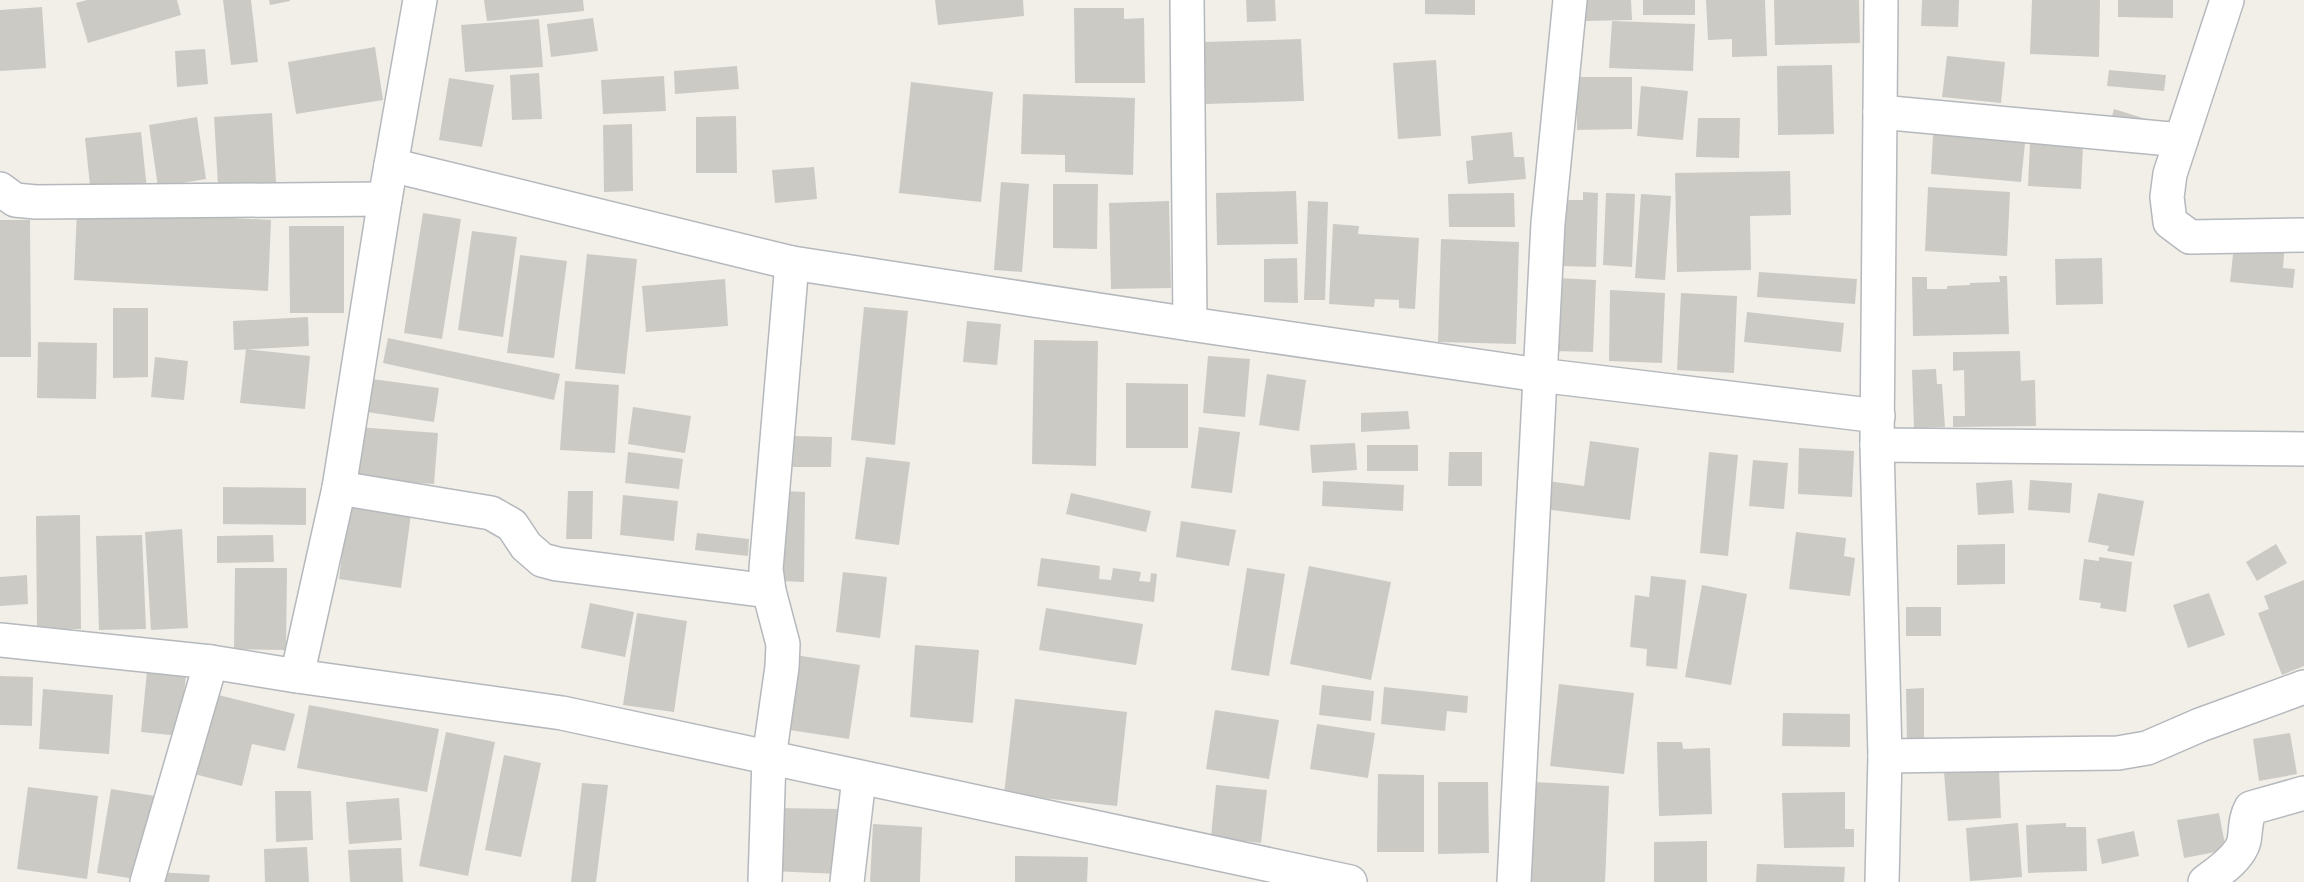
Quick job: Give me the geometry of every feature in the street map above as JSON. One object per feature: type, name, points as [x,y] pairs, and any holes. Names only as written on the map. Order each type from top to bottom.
[{"type":"street","points":[[297,676],[339,488],[420,0]]},
{"type":"street","points":[[1187,0],[1190,324]]},
{"type":"street","points":[[1514,882],[1548,223],[1570,0]]},
{"type":"street","points":[[1881,0],[1878,430],[1886,756],[1882,882]]},
{"type":"street","points":[[2227,0],[2170,174],[2167,197],[2170,222],[2190,237],[2304,236]]},
{"type":"street","points":[[1880,112],[2181,140]]},
{"type":"street","points":[[391,165],[792,263],[1539,375],[1878,430],[2304,449]]},
{"type":"street","points":[[0,189],[15,200],[36,202],[386,199]]},
{"type":"street","points":[[765,882],[769,758],[782,668],[783,644],[769,591],[766,569],[792,263]]},
{"type":"street","points":[[339,488],[490,513],[512,525],[526,546],[542,560],[556,564],[769,591]]},
{"type":"street","points":[[0,640],[211,662],[562,713],[1350,882]]},
{"type":"street","points":[[147,882],[211,662]]},
{"type":"street","points":[[1886,756],[2118,753],[2147,748],[2200,725],[2304,687]]},
{"type":"street","points":[[847,882],[859,778]]},
{"type":"street","points":[[2205,882],[2237,854],[2243,843],[2248,813],[2251,808],[2304,793]]},
{"type":"building","points":[[87,0],[177,0],[181,15],[88,43],[76,3]]},
{"type":"building","points":[[223,0],[251,0],[258,62],[231,65]]},
{"type":"building","points":[[269,0],[290,0],[290,1],[270,5]]},
{"type":"building","points":[[484,0],[583,0],[584,11],[487,21]]},
{"type":"building","points":[[935,0],[1023,0],[1024,16],[938,25]]},
{"type":"building","points":[[1246,0],[1275,0],[1276,21],[1247,22]]},
{"type":"building","points":[[1425,0],[1475,0],[1475,15],[1425,14]]},
{"type":"building","points":[[1584,0],[1631,0],[1632,20],[1585,21]]},
{"type":"building","points":[[1643,0],[1695,0],[1695,15],[1643,15]]},
{"type":"building","points":[[1706,0],[1765,0],[1767,56],[1732,57],[1732,39],[1708,40]]},
{"type":"building","points":[[1774,0],[1859,0],[1860,43],[1775,45]]},
{"type":"building","points":[[1922,0],[1959,0],[1958,27],[1921,26]]},
{"type":"building","points":[[2032,0],[2100,0],[2099,57],[2030,54]]},
{"type":"building","points":[[2118,0],[2173,0],[2173,18],[2118,17]]},
{"type":"building","points":[[42,7],[46,68],[0,71],[0,10]]},
{"type":"building","points":[[1074,8],[1124,8],[1124,19],[1144,18],[1145,83],[1075,83]]},
{"type":"building","points":[[593,18],[598,51],[551,57],[547,24]]},
{"type":"building","points":[[539,19],[543,67],[465,72],[461,25]]},
{"type":"building","points":[[1612,21],[1695,24],[1693,71],[1609,68]]},
{"type":"building","points":[[1301,39],[1304,101],[1206,104],[1203,42]]},
{"type":"building","points":[[375,47],[383,100],[296,114],[288,62]]},
{"type":"building","points":[[205,49],[208,84],[177,87],[175,51]]},
{"type":"building","points":[[1947,56],[2005,62],[2001,103],[1942,97]]},
{"type":"building","points":[[1436,60],[1441,136],[1398,139],[1393,63]]},
{"type":"building","points":[[1832,65],[1834,134],[1778,135],[1777,66]]},
{"type":"building","points":[[737,66],[739,89],[675,94],[674,71]]},
{"type":"building","points":[[2109,70],[2166,75],[2164,91],[2107,86]]},
{"type":"building","points":[[539,73],[542,119],[512,120],[510,75]]},
{"type":"building","points":[[664,76],[666,111],[603,114],[601,80]]},
{"type":"building","points":[[1577,77],[1632,77],[1632,129],[1577,130]]},
{"type":"building","points":[[449,78],[494,85],[482,147],[439,140]]},
{"type":"building","points":[[911,82],[993,92],[981,202],[899,193]]},
{"type":"building","points":[[1641,86],[1688,91],[1683,140],[1637,136]]},
{"type":"building","points":[[1023,94],[1135,98],[1133,175],[1065,172],[1065,155],[1021,154]]},
{"type":"building","points":[[2114,109],[2149,120],[2146,132],[2111,120]]},
{"type":"building","points":[[272,113],[276,182],[218,185],[214,117]]},
{"type":"building","points":[[736,116],[737,173],[696,173],[696,117]]},
{"type":"building","points":[[197,117],[206,179],[158,187],[149,125]]},
{"type":"building","points":[[1698,118],[1740,118],[1739,158],[1696,157]]},
{"type":"building","points":[[632,124],[633,191],[604,192],[603,125]]},
{"type":"building","points":[[141,132],[147,190],[91,195],[85,138]]},
{"type":"building","points":[[1512,132],[1514,157],[1524,157],[1526,179],[1468,184],[1466,161],[1473,160],[1471,136]]},
{"type":"building","points":[[1933,134],[2025,143],[2021,182],[1931,174]]},
{"type":"building","points":[[2030,143],[2083,146],[2081,189],[2028,186]]},
{"type":"building","points":[[814,167],[817,199],[775,203],[772,170]]},
{"type":"building","points":[[1790,171],[1791,215],[1750,216],[1751,270],[1677,272],[1675,173]]},
{"type":"building","points":[[1001,182],[1029,184],[1022,272],[994,270]]},
{"type":"building","points":[[1053,184],[1098,184],[1097,249],[1053,248]]},
{"type":"building","points":[[1928,187],[2010,192],[2007,256],[1925,251]]},
{"type":"building","points":[[1296,191],[1298,244],[1217,245],[1216,193]]},
{"type":"building","points":[[1583,192],[1598,193],[1596,267],[1560,266],[1563,200],[1583,200]]},
{"type":"building","points":[[1514,193],[1515,227],[1449,227],[1448,194]]},
{"type":"building","points":[[1606,193],[1635,194],[1632,267],[1603,265]]},
{"type":"building","points":[[1641,194],[1671,196],[1665,280],[1635,278]]},
{"type":"building","points":[[1169,201],[1171,288],[1111,289],[1109,203]]},
{"type":"building","points":[[1308,201],[1328,202],[1325,300],[1304,300]]},
{"type":"building","points":[[77,210],[271,220],[268,291],[74,280]]},
{"type":"building","points":[[423,213],[461,219],[442,339],[404,333]]},
{"type":"building","points":[[0,220],[30,220],[31,357],[0,357]]},
{"type":"building","points":[[1333,224],[1359,226],[1358,234],[1419,238],[1415,309],[1399,308],[1399,300],[1375,299],[1374,307],[1329,304]]},
{"type":"building","points":[[289,226],[344,226],[344,313],[290,313]]},
{"type":"building","points":[[472,231],[517,237],[503,337],[458,330]]},
{"type":"building","points":[[2235,237],[2285,243],[2283,268],[2295,269],[2293,288],[2230,282]]},
{"type":"building","points":[[1441,239],[1519,242],[1516,344],[1438,342]]},
{"type":"building","points":[[587,254],[637,259],[625,374],[575,369]]},
{"type":"building","points":[[520,255],[567,261],[554,358],[507,353]]},
{"type":"building","points":[[1297,258],[1298,303],[1264,302],[1264,259]]},
{"type":"building","points":[[2102,258],[2103,304],[2056,305],[2055,259]]},
{"type":"building","points":[[1759,272],[1857,279],[1855,304],[1757,297]]},
{"type":"building","points":[[1999,276],[2007,276],[2009,334],[1913,336],[1912,277],[1927,277],[1927,289],[1947,289],[1947,286],[2000,282]]},
{"type":"building","points":[[1557,278],[1596,280],[1593,352],[1554,351]]},
{"type":"building","points":[[725,279],[728,326],[646,332],[642,286]]},
{"type":"building","points":[[1610,290],[1665,293],[1662,363],[1609,361]]},
{"type":"building","points":[[1681,293],[1737,296],[1734,373],[1677,370]]},
{"type":"building","points":[[864,307],[908,311],[895,445],[851,440]]},
{"type":"building","points":[[113,308],[148,308],[148,377],[113,378]]},
{"type":"building","points":[[1747,312],[1844,323],[1841,352],[1744,342]]},
{"type":"building","points":[[308,317],[309,346],[234,350],[233,321]]},
{"type":"building","points":[[967,321],[1001,324],[997,365],[963,362]]},
{"type":"building","points":[[388,338],[560,374],[554,400],[383,363]]},
{"type":"building","points":[[1034,340],[1098,341],[1096,466],[1032,464]]},
{"type":"building","points":[[38,342],[97,343],[96,399],[37,398]]},
{"type":"building","points":[[246,349],[310,356],[305,409],[240,403]]},
{"type":"building","points":[[2020,351],[2021,381],[2035,380],[2036,426],[1953,427],[1953,416],[1965,416],[1964,370],[1953,371],[1953,352]]},
{"type":"building","points":[[1208,356],[1250,359],[1245,417],[1203,413]]},
{"type":"building","points":[[155,357],[188,361],[184,400],[151,397]]},
{"type":"building","points":[[1936,369],[1937,384],[1942,384],[1945,427],[1914,428],[1912,370]]},
{"type":"building","points":[[1267,374],[1306,380],[1299,431],[1259,425]]},
{"type":"building","points":[[372,379],[439,388],[434,422],[367,412]]},
{"type":"building","points":[[565,381],[619,385],[615,453],[560,450]]},
{"type":"building","points":[[1126,383],[1188,384],[1188,448],[1126,448]]},
{"type":"building","points":[[633,407],[691,416],[685,453],[628,444]]},
{"type":"building","points":[[1408,411],[1410,429],[1361,432],[1361,413]]},
{"type":"building","points":[[357,427],[438,433],[434,484],[353,479]]},
{"type":"building","points":[[1199,427],[1240,432],[1232,493],[1191,488]]},
{"type":"building","points":[[794,436],[832,437],[831,467],[793,467]]},
{"type":"building","points":[[1590,441],[1639,448],[1630,520],[1544,509],[1548,481],[1584,486]]},
{"type":"building","points":[[1355,443],[1357,470],[1312,473],[1310,445]]},
{"type":"building","points":[[1367,445],[1418,445],[1418,471],[1367,471]]},
{"type":"building","points":[[1799,448],[1854,451],[1852,497],[1798,494]]},
{"type":"building","points":[[628,452],[683,459],[679,489],[625,483]]},
{"type":"building","points":[[1449,452],[1482,452],[1482,486],[1448,486]]},
{"type":"building","points":[[1709,452],[1738,455],[1728,556],[1700,553]]},
{"type":"building","points":[[866,457],[910,462],[899,545],[855,539]]},
{"type":"building","points":[[1753,460],[1788,463],[1784,509],[1749,506]]},
{"type":"building","points":[[2012,480],[2014,513],[1978,515],[1976,483]]},
{"type":"building","points":[[2030,480],[2072,483],[2070,513],[2028,510]]},
{"type":"building","points":[[1323,481],[1404,485],[1403,511],[1322,506]]},
{"type":"building","points":[[223,487],[306,488],[306,525],[223,524]]},
{"type":"building","points":[[568,491],[593,491],[592,539],[566,539]]},
{"type":"building","points":[[783,491],[805,492],[804,582],[781,581]]},
{"type":"building","points":[[1071,493],[1151,511],[1146,532],[1066,514]]},
{"type":"building","points":[[2098,493],[2144,501],[2134,556],[2107,551],[2109,546],[2088,542]]},
{"type":"building","points":[[623,495],[678,501],[674,541],[620,535]]},
{"type":"building","points":[[348,505],[411,514],[401,588],[339,579]]},
{"type":"building","points":[[80,515],[81,629],[37,629],[36,516]]},
{"type":"building","points":[[1181,521],[1236,530],[1229,566],[1176,557]]},
{"type":"building","points":[[182,529],[188,628],[151,630],[145,532]]},
{"type":"building","points":[[1796,532],[1846,538],[1844,556],[1855,558],[1850,596],[1789,589]]},
{"type":"building","points":[[697,533],[749,539],[748,556],[695,550]]},
{"type":"building","points":[[142,535],[146,629],[99,630],[96,536]]},
{"type":"building","points":[[273,535],[274,562],[217,563],[217,536]]},
{"type":"building","points":[[2005,544],[2005,584],[1957,585],[1957,545]]},
{"type":"building","points":[[2276,544],[2287,563],[2257,581],[2246,562]]},
{"type":"building","points":[[2099,557],[2132,562],[2126,612],[2100,608],[2101,603],[2079,600],[2084,559],[2099,561]]},
{"type":"building","points":[[1041,558],[1100,566],[1099,579],[1111,580],[1113,568],[1141,572],[1139,581],[1150,582],[1151,573],[1157,574],[1154,602],[1037,586]]},
{"type":"building","points":[[1309,566],[1391,582],[1371,680],[1290,664]]},
{"type":"building","points":[[235,568],[287,568],[286,650],[234,649]]},
{"type":"building","points":[[1247,568],[1285,574],[1269,676],[1231,670]]},
{"type":"building","points":[[843,572],[887,577],[880,638],[836,632]]},
{"type":"building","points":[[27,575],[28,604],[0,606],[0,577]]},
{"type":"building","points":[[1651,576],[1686,580],[1677,669],[1646,666],[1647,649],[1630,647],[1635,595],[1649,597]]},
{"type":"building","points":[[2304,580],[2304,666],[2282,675],[2258,613],[2269,609],[2264,596]]},
{"type":"building","points":[[1702,585],[1747,594],[1731,685],[1685,677]]},
{"type":"building","points":[[2209,593],[2225,635],[2188,648],[2173,605]]},
{"type":"building","points":[[590,603],[634,612],[625,657],[581,648]]},
{"type":"building","points":[[1906,607],[1941,607],[1941,636],[1906,636]]},
{"type":"building","points":[[1046,608],[1143,624],[1136,665],[1039,650]]},
{"type":"building","points":[[637,613],[687,621],[674,712],[623,705]]},
{"type":"building","points":[[915,645],[979,650],[973,723],[910,717]]},
{"type":"building","points":[[795,655],[860,665],[849,739],[783,729]]},
{"type":"building","points":[[147,671],[186,674],[180,736],[141,732]]},
{"type":"building","points":[[0,676],[33,677],[32,726],[0,725]]},
{"type":"building","points":[[1559,684],[1634,693],[1624,774],[1550,766]]},
{"type":"building","points":[[1322,685],[1374,691],[1371,721],[1319,715]]},
{"type":"building","points":[[1384,687],[1468,696],[1467,713],[1447,711],[1445,731],[1381,724]]},
{"type":"building","points":[[1924,688],[1924,743],[1907,743],[1906,689]]},
{"type":"building","points":[[43,689],[113,695],[109,754],[39,749]]},
{"type":"building","points":[[210,693],[295,714],[285,751],[252,744],[242,786],[190,773]]},
{"type":"building","points":[[1015,699],[1127,712],[1117,806],[1004,794]]},
{"type":"building","points":[[309,705],[439,729],[427,792],[297,768]]},
{"type":"building","points":[[1215,710],[1279,720],[1269,779],[1206,769]]},
{"type":"building","points":[[1783,713],[1850,714],[1850,747],[1782,746]]},
{"type":"building","points":[[1317,724],[1375,733],[1368,778],[1310,769]]},
{"type":"building","points":[[446,732],[495,742],[468,876],[419,866]]},
{"type":"building","points":[[2290,733],[2297,774],[2259,781],[2253,739]]},
{"type":"building","points":[[1657,742],[1682,742],[1683,749],[1710,748],[1712,814],[1659,816]]},
{"type":"building","points":[[504,755],[541,763],[521,857],[485,850]]},
{"type":"building","points":[[1999,770],[2001,818],[1948,821],[1944,772]]},
{"type":"building","points":[[1378,774],[1424,775],[1424,852],[1377,852]]},
{"type":"building","points":[[1438,782],[1488,782],[1489,853],[1438,854]]},
{"type":"building","points":[[1534,782],[1609,786],[1605,882],[1529,882]]},
{"type":"building","points":[[582,783],[608,785],[596,882],[571,882]]},
{"type":"building","points":[[1216,785],[1267,790],[1261,843],[1211,837]]},
{"type":"building","points":[[28,787],[98,796],[87,879],[17,869]]},
{"type":"building","points":[[111,789],[155,796],[142,880],[97,873]]},
{"type":"building","points":[[275,791],[311,791],[313,840],[276,842]]},
{"type":"building","points":[[1845,792],[1845,829],[1854,829],[1854,847],[1784,848],[1782,793]]},
{"type":"building","points":[[399,798],[402,840],[349,844],[346,802]]},
{"type":"building","points":[[772,808],[841,809],[839,874],[771,871]]},
{"type":"building","points":[[2219,813],[2226,850],[2184,858],[2177,820]]},
{"type":"building","points":[[2018,823],[2022,877],[1970,881],[1966,828]]},
{"type":"building","points":[[2066,823],[2066,827],[2086,827],[2087,871],[2028,873],[2026,825]]},
{"type":"building","points":[[873,824],[922,827],[920,882],[870,882]]},
{"type":"building","points":[[2134,831],[2139,856],[2102,864],[2097,839]]},
{"type":"building","points":[[1707,841],[1707,882],[1654,882],[1654,842]]},
{"type":"building","points":[[307,847],[309,882],[265,882],[264,849]]},
{"type":"building","points":[[401,848],[403,882],[350,882],[348,850]]},
{"type":"building","points":[[1015,856],[1088,857],[1087,882],[1015,882]]},
{"type":"building","points":[[1757,864],[1845,867],[1844,882],[1756,882]]},
{"type":"building","points":[[156,872],[210,875],[209,882],[156,882]]}]
